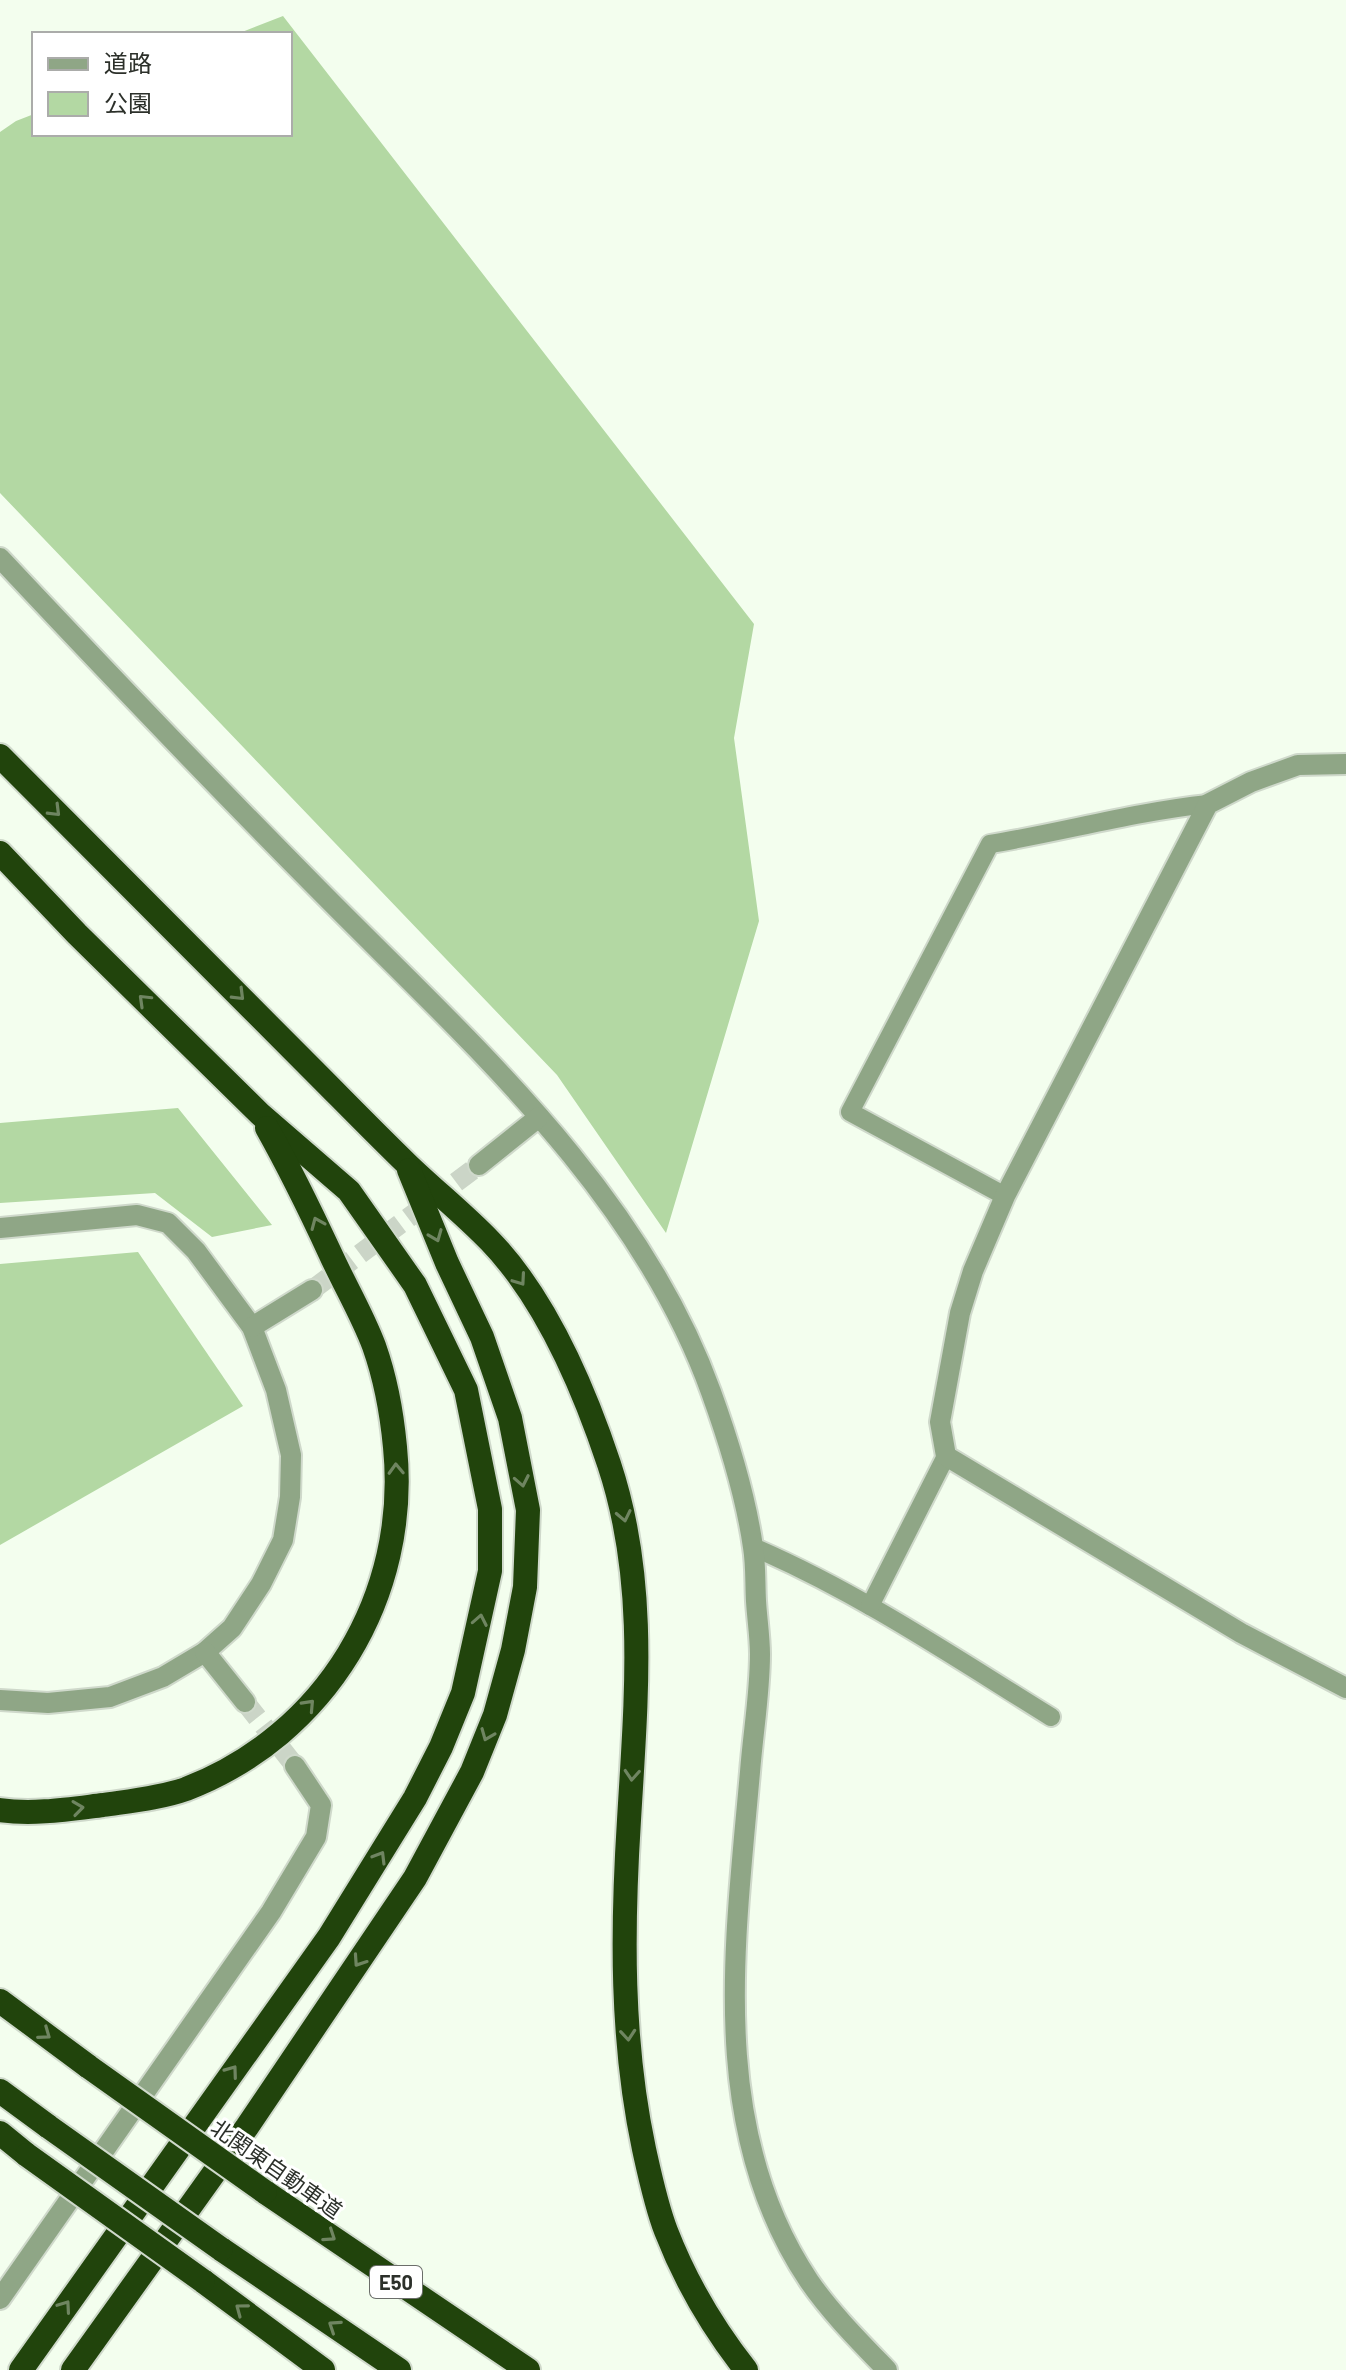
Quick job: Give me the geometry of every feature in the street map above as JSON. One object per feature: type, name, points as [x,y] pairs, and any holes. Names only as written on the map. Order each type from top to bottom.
[{"type":"highway","points":[[0,756],[407,1164],[492,1242],[551,1327],[585,1399],[624,1513],[633,1566],[638,1645],[623,1980],[637,2111],[651,2181],[666,2230],[695,2294],[729,2349],[746,2370]]},
{"type":"highway","points":[[0,853],[77,934],[260,1114],[349,1191],[415,1285],[466,1390],[490,1509],[490,1571],[463,1693],[447,1734],[415,1798],[329,1937],[21,2370]]},
{"type":"highway","points":[[0,1810],[63,1810],[127,1801],[183,1790],[230,1770],[263,1748],[330,1683],[358,1641],[380,1588],[392,1544],[397,1496],[395,1447],[374,1348],[311,1209],[260,1114]]},
{"type":"highway","points":[[73,2370],[247,2127],[415,1878],[472,1772],[495,1715],[513,1650],[525,1587],[528,1510],[510,1418],[482,1337],[447,1263],[407,1164]]},
{"type":"highway","name":"北関東自動車道","points":[[0,2001],[265,2192],[528,2370]]},
{"type":"highway","points":[[0,2091],[221,2249],[399,2370]]},
{"type":"highway","points":[[0,2133],[323,2370]]},
{"type":"street","points":[[0,558],[175,745],[482,1055],[539,1117],[635,1239],[678,1318],[714,1401],[731,1454],[753,1547],[760,1654],[736,1934],[736,2065],[743,2117],[756,2170],[771,2209],[803,2269],[853,2335],[887,2370]]},
{"type":"street","points":[[1346,764],[1298,765],[1251,782],[1208,804],[1005,1196],[973,1271],[960,1313],[940,1422],[946,1456],[1241,1633],[1346,1688]]},
{"type":"street","points":[[479,1165],[539,1117]]},
{"type":"street","points":[[0,1228],[137,1215],[168,1223],[196,1251],[252,1327],[276,1390],[291,1455],[290,1497],[283,1540],[261,1584],[232,1628],[205,1652],[163,1677],[110,1697],[48,1703],[0,1700]]},
{"type":"street","points":[[252,1327],[312,1290]]},
{"type":"street","points":[[205,1652],[245,1702]]},
{"type":"street","points":[[0,2297],[262,1925],[316,1837],[321,1805],[295,1766]]},
{"type":"lane","points":[[1005,1196],[850,1112],[990,844],[1063,832],[1151,810],[1208,804]]},
{"type":"lane","points":[[870,1606],[946,1456]]},
{"type":"lane","points":[[753,1547],[796,1565],[870,1606],[1051,1717]]},
{"type":"green space","points":[[283,16],[754,624],[734,738],[759,921],[666,1233],[557,1075],[0,493],[0,132],[32,115],[32,136],[292,136],[292,32],[242,32]]},
{"type":"green space","points":[[178,1108],[272,1225],[212,1237],[155,1193],[0,1203],[0,1123]]},
{"type":"green space","points":[[138,1252],[243,1406],[0,1545],[0,1264]]},
{"type":"tunnel","points":[[312,1290],[479,1165]]},
{"type":"tunnel","points":[[245,1702],[295,1766]]}]
